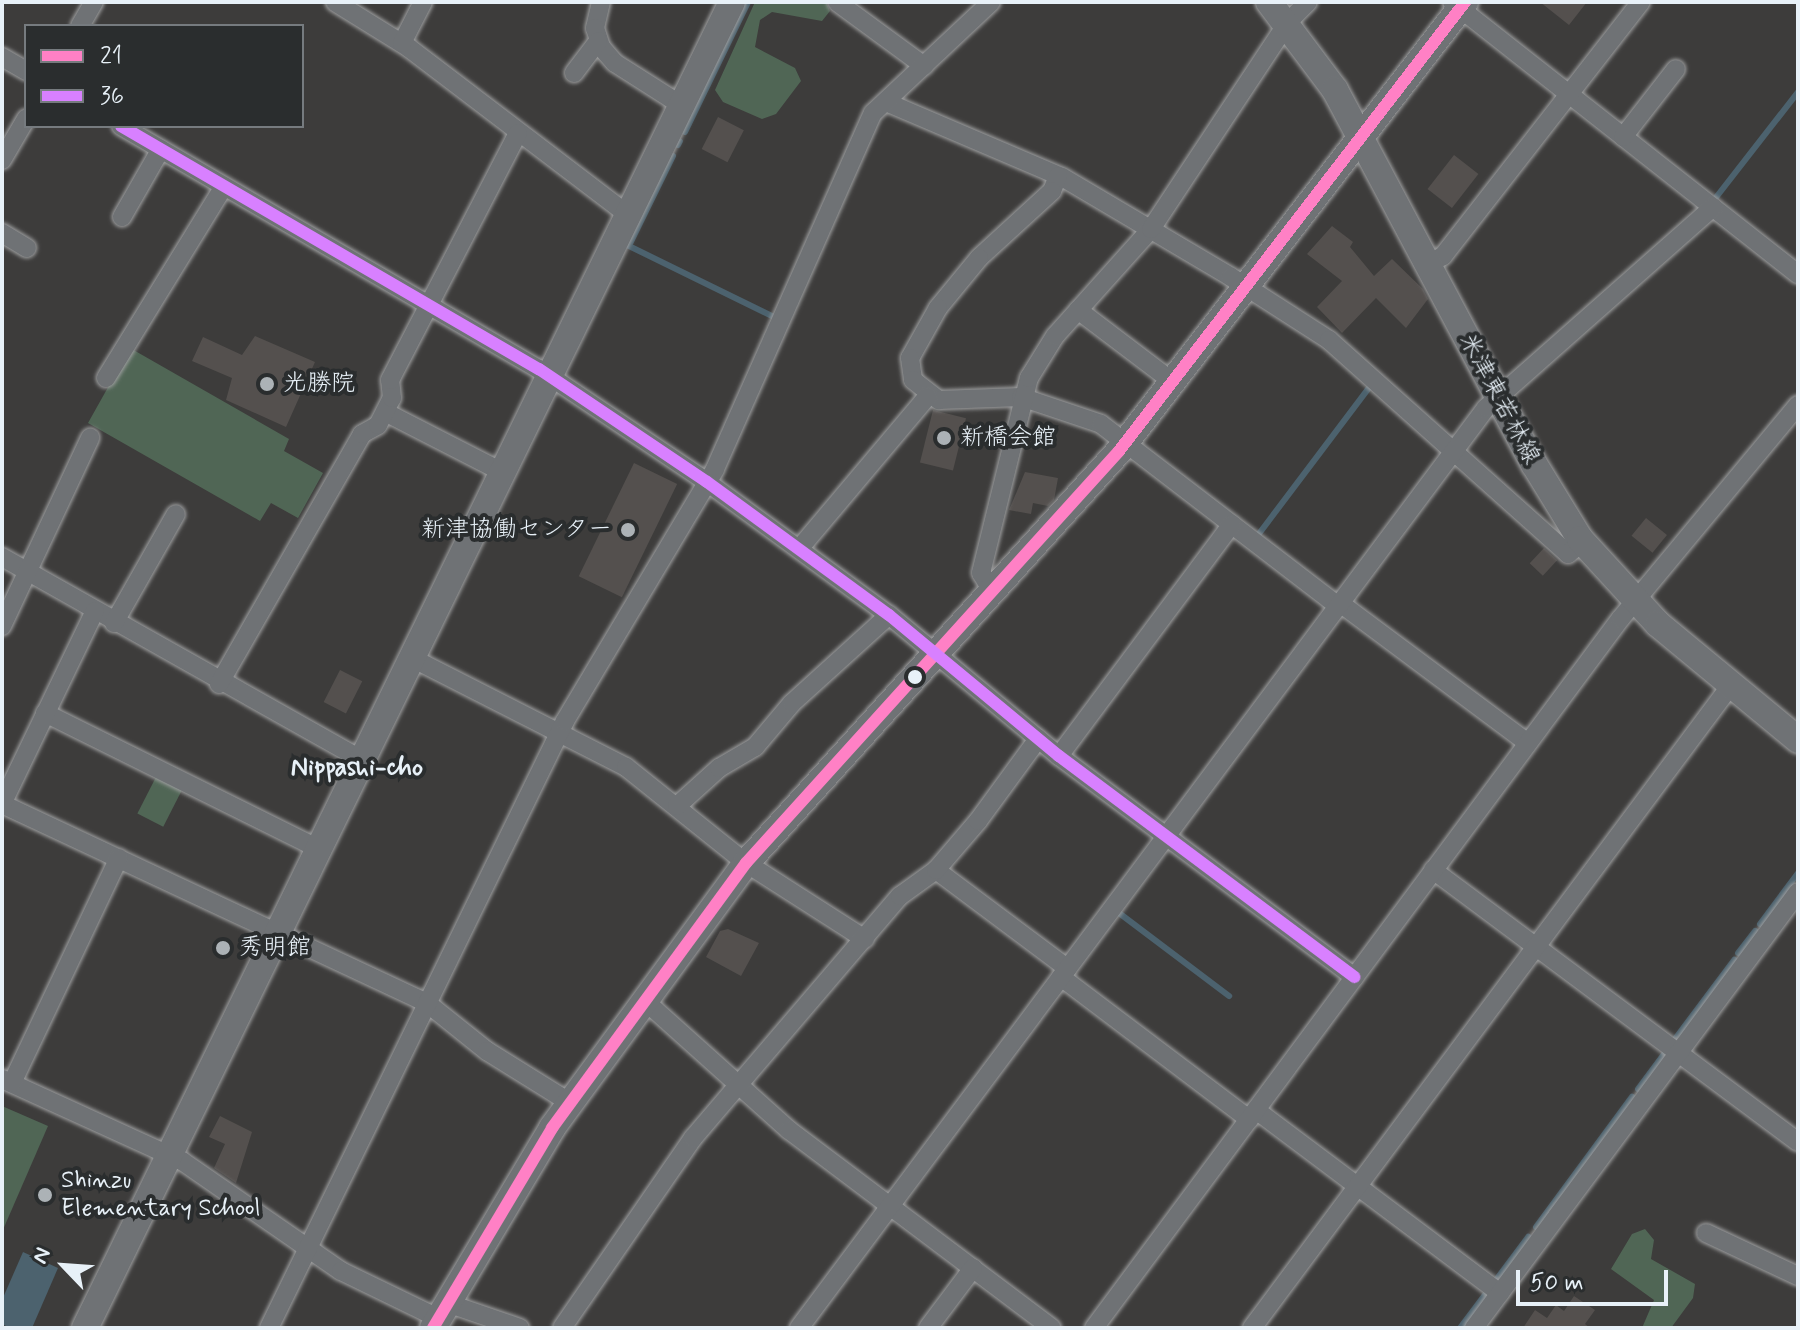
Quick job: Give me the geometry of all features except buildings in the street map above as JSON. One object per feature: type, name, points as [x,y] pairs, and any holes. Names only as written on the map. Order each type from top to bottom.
[{"type":"main road","points":[[85,1328],[732,2]]},
{"type":"main road","name":"米津東若林線","points":[[1269,2],[1322,67],[1499,399],[1583,542],[1636,603],[1798,740]]},
{"type":"main road","points":[[439,1316],[569,1102],[746,863],[1126,442],[1361,138],[1459,4]]},
{"type":"street","points":[[81,24],[94,2]]},
{"type":"street","points":[[335,2],[402,43],[628,215]]},
{"type":"street","points":[[402,43],[423,2]]},
{"type":"street","points":[[574,73],[598,41],[601,2]]},
{"type":"street","points":[[837,2],[924,66]]},
{"type":"street","points":[[269,1328],[560,730],[707,482],[873,113],[991,2]]},
{"type":"street","points":[[992,591],[981,573],[1021,397],[1041,356],[1151,229],[1288,22],[1308,2]]},
{"type":"street","points":[[1428,264],[1443,256],[1641,2]]},
{"type":"street","points":[[1459,4],[1569,95],[1798,274]]},
{"type":"street","points":[[598,41],[615,63],[681,105]]},
{"type":"street","points":[[2,57],[24,70]]},
{"type":"street","points":[[1623,137],[1676,69]]},
{"type":"street","points":[[886,102],[1058,176],[1246,287],[1329,340],[1568,554],[1583,542]]},
{"type":"street","points":[[2,160],[24,122]]},
{"type":"street","points":[[124,128],[549,377],[707,482],[889,615],[932,655],[1059,756],[1354,977]]},
{"type":"street","points":[[219,684],[362,434],[385,412],[390,380],[518,133]]},
{"type":"street","points":[[122,217],[161,149]]},
{"type":"street","points":[[1058,176],[1052,191],[979,258],[929,321],[910,369],[928,396],[974,403],[1021,397],[1078,414],[1126,442],[1339,605],[1528,743]]},
{"type":"street","points":[[106,378],[224,186]]},
{"type":"street","points":[[799,1328],[1454,451],[1499,399],[1713,207]]},
{"type":"street","points":[[2,233],[27,248]]},
{"type":"street","points":[[1078,310],[1173,382]]},
{"type":"street","points":[[1094,1328],[1528,743],[1636,603],[1794,408],[1798,388]]},
{"type":"street","points":[[799,549],[928,396]]},
{"type":"street","points":[[385,412],[502,472]]},
{"type":"street","points":[[2,626],[90,438]]},
{"type":"street","points":[[114,623],[176,514]]},
{"type":"street","points":[[1059,756],[1232,524]]},
{"type":"street","points":[[2,557],[219,684],[362,760]]},
{"type":"street","points":[[95,611],[2,804],[279,931],[427,1003],[569,1102]]},
{"type":"street","points":[[677,806],[719,768],[755,747],[792,703],[889,615]]},
{"type":"street","points":[[412,658],[560,730],[626,767],[746,863],[865,939]]},
{"type":"street","points":[[1252,1328],[1731,685]]},
{"type":"street","points":[[45,713],[319,849]]},
{"type":"street","points":[[562,1328],[611,1266],[688,1144],[900,896],[936,870],[1038,739]]},
{"type":"street","points":[[119,858],[7,1081],[169,1155],[358,1281],[439,1316],[520,1328]]},
{"type":"street","points":[[936,870],[1064,973],[1252,1114],[1358,1186],[1500,1293]]},
{"type":"street","points":[[1433,870],[1798,1142]]},
{"type":"street","points":[[1474,1328],[1798,892]]},
{"type":"street","points":[[644,1000],[789,1130],[1052,1328]]},
{"type":"street","points":[[1706,1233],[1798,1276]]},
{"type":"street","points":[[928,1328],[973,1268]]},
{"type":"green space","points":[[755,2],[826,2],[830,11],[822,21],[772,12],[760,20],[755,47],[795,68],[801,81],[776,114],[762,119],[723,102],[715,90]]},
{"type":"green space","points":[[130,348],[289,439],[284,451],[323,473],[298,518],[271,503],[260,521],[88,423]]},
{"type":"green space","points":[[156,777],[182,790],[163,827],[137,814]]},
{"type":"green space","points":[[2,1106],[48,1126],[2,1232]]},
{"type":"green space","points":[[1645,1229],[1654,1240],[1651,1259],[1695,1284],[1693,1298],[1671,1328],[1642,1328],[1654,1300],[1611,1269],[1632,1234]]},
{"type":"water","points":[[23,1252],[58,1268],[32,1328],[10,1328],[2,1324],[2,1300]]},
{"type":"waterway","points":[[685,132],[748,2]]},
{"type":"waterway","points":[[1714,200],[1798,92]]},
{"type":"waterway","points":[[678,145],[680,141]]},
{"type":"waterway","points":[[673,156],[629,246],[776,318]]},
{"type":"waterway","points":[[1258,535],[1368,389]]},
{"type":"waterway","points":[[1760,924],[1798,873]]},
{"type":"waterway","points":[[1119,913],[1229,996]]},
{"type":"waterway","points":[[1738,953],[1755,931]]},
{"type":"waterway","points":[[1675,1039],[1734,960]]},
{"type":"waterway","points":[[1638,1089],[1664,1054]]},
{"type":"waterway","points":[[1536,1227],[1632,1097]]},
{"type":"waterway","points":[[1496,1280],[1528,1237]]},
{"type":"waterway","points":[[1460,1328],[1487,1292]]},
{"type":"transit line","name":"21","points":[[433,1328],[552,1128],[746,863],[1119,451],[1465,2]]},
{"type":"transit line","name":"36","points":[[124,128],[539,369],[707,482],[889,615],[1059,756],[1354,977]]},
{"type":"place","name":"光勝院","points":[[267,384]]},
{"type":"place","name":"新橋会館","points":[[944,438]]},
{"type":"place","name":"新津協働センター","points":[[628,530]]},
{"type":"place","name":"秀明館","points":[[223,948]]},
{"type":"place","name":"Shinzu Elementary School","points":[[45,1195]]},
{"type":"district","name":"Nippashi-cho","points":[[357,769]]}]
